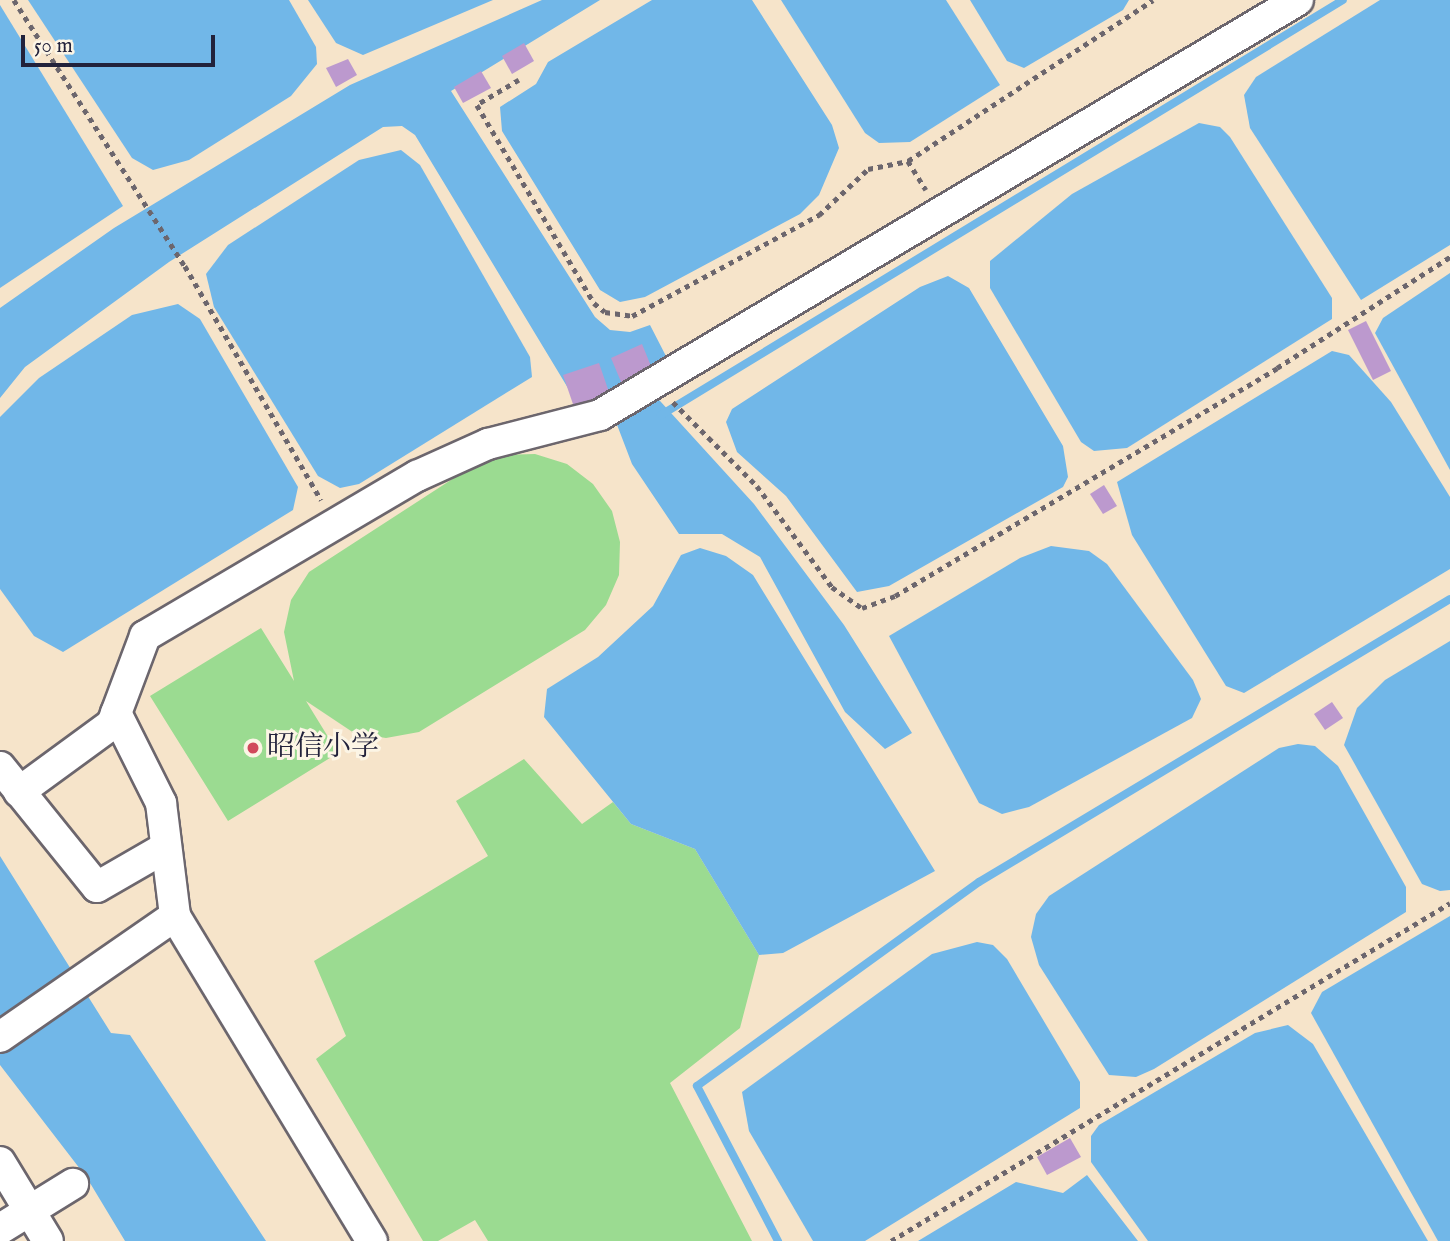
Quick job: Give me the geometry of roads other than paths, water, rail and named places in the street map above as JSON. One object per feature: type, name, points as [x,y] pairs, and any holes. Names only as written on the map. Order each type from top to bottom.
[{"type":"street","points":[[19,792],[111,724],[145,636],[335,523],[488,444],[600,415],[1298,0]]},
{"type":"street","points":[[116,713],[161,803],[163,849],[175,916],[372,1241]]},
{"type":"street","points":[[0,766],[97,887],[163,849]]},
{"type":"street","points":[[0,1037],[175,916]]},
{"type":"street","points":[[0,1162],[48,1241]]},
{"type":"street","points":[[0,1229],[73,1184]]},
{"type":"water","points":[[28,0],[289,0],[316,47],[317,64],[291,96],[189,160],[153,170],[132,158]]},
{"type":"water","points":[[308,0],[493,0],[363,55],[336,43]]},
{"type":"water","points":[[542,0],[600,0],[451,91],[595,317],[610,330],[630,332],[650,325],[668,360],[640,379],[754,504],[844,625],[912,733],[885,749],[845,712],[760,557],[722,534],[679,534],[632,464],[606,396],[574,398],[415,135],[402,126],[383,127],[169,262],[25,367],[0,398],[0,308],[114,228],[350,85]]},
{"type":"water","points":[[652,0],[752,0],[832,125],[839,148],[819,195],[800,214],[645,297],[620,302],[600,290],[502,131],[500,107],[536,84],[548,62]]},
{"type":"water","points":[[781,0],[946,0],[1000,85],[910,142],[879,143],[865,133]]},
{"type":"water","points":[[970,0],[1129,0],[1123,10],[1024,68],[1007,61]]},
{"type":"water","points":[[1380,0],[1450,0],[1450,245],[1361,300],[1250,128],[1244,95],[1256,77]]},
{"type":"water","points":[[0,5],[123,206],[0,288]]},
{"type":"water","points":[[1199,123],[1220,127],[1230,137],[1332,298],[1332,319],[1127,448],[1094,451],[1081,442],[990,288],[990,261],[1072,194]]},
{"type":"water","points":[[401,150],[420,165],[530,357],[532,377],[359,484],[340,488],[318,476],[214,307],[206,274],[228,245],[359,160]]},
{"type":"water","points":[[1450,273],[1450,470],[1375,333],[1383,318]]},
{"type":"water","points":[[948,276],[969,288],[1063,446],[1068,477],[1063,487],[889,586],[857,592],[786,496],[737,452],[726,422],[732,409],[920,287]]},
{"type":"water","points":[[178,304],[200,319],[298,487],[293,510],[63,652],[34,636],[0,589],[0,417],[39,378],[132,315]]},
{"type":"water","points":[[1332,351],[1349,355],[1391,402],[1450,497],[1450,569],[1244,693],[1226,686],[1132,535],[1117,482]]},
{"type":"water","points":[[1051,546],[1089,551],[1107,564],[1193,680],[1201,699],[1192,718],[1029,807],[1002,814],[979,803],[889,636],[1020,558]]},
{"type":"water","points":[[700,548],[726,556],[753,575],[935,871],[783,953],[759,955],[695,849],[631,824],[544,717],[547,689],[598,657],[653,606],[681,555]]},
{"type":"water","points":[[1450,641],[1450,890],[1440,891],[1422,884],[1344,745],[1357,708],[1385,680]]},
{"type":"water","points":[[1298,744],[1315,746],[1338,766],[1406,887],[1406,912],[1154,1069],[1136,1077],[1109,1075],[1039,965],[1031,937],[1036,914],[1049,896],[1279,748]]},
{"type":"water","points":[[0,856],[111,1033],[130,1035],[266,1241],[125,1241],[87,1178],[0,1065]]},
{"type":"water","points":[[1450,916],[1450,1241],[1438,1241],[1311,1013],[1322,992]]},
{"type":"water","points":[[977,942],[993,945],[1007,959],[1080,1082],[1080,1108],[865,1241],[813,1241],[749,1131],[742,1092],[932,954]]},
{"type":"water","points":[[1288,1025],[1313,1044],[1428,1241],[1148,1241],[1091,1162],[1091,1136],[1099,1125],[1255,1033]]},
{"type":"water","points":[[1087,1175],[1138,1241],[918,1241],[1016,1182],[1063,1193]]},
{"type":"waterway","points":[[661,415],[1343,0]]},
{"type":"waterway","points":[[778,1241],[697,1086],[979,882],[1450,599]]},
{"type":"place","name":"昭信小学","points":[[253,748]]}]
